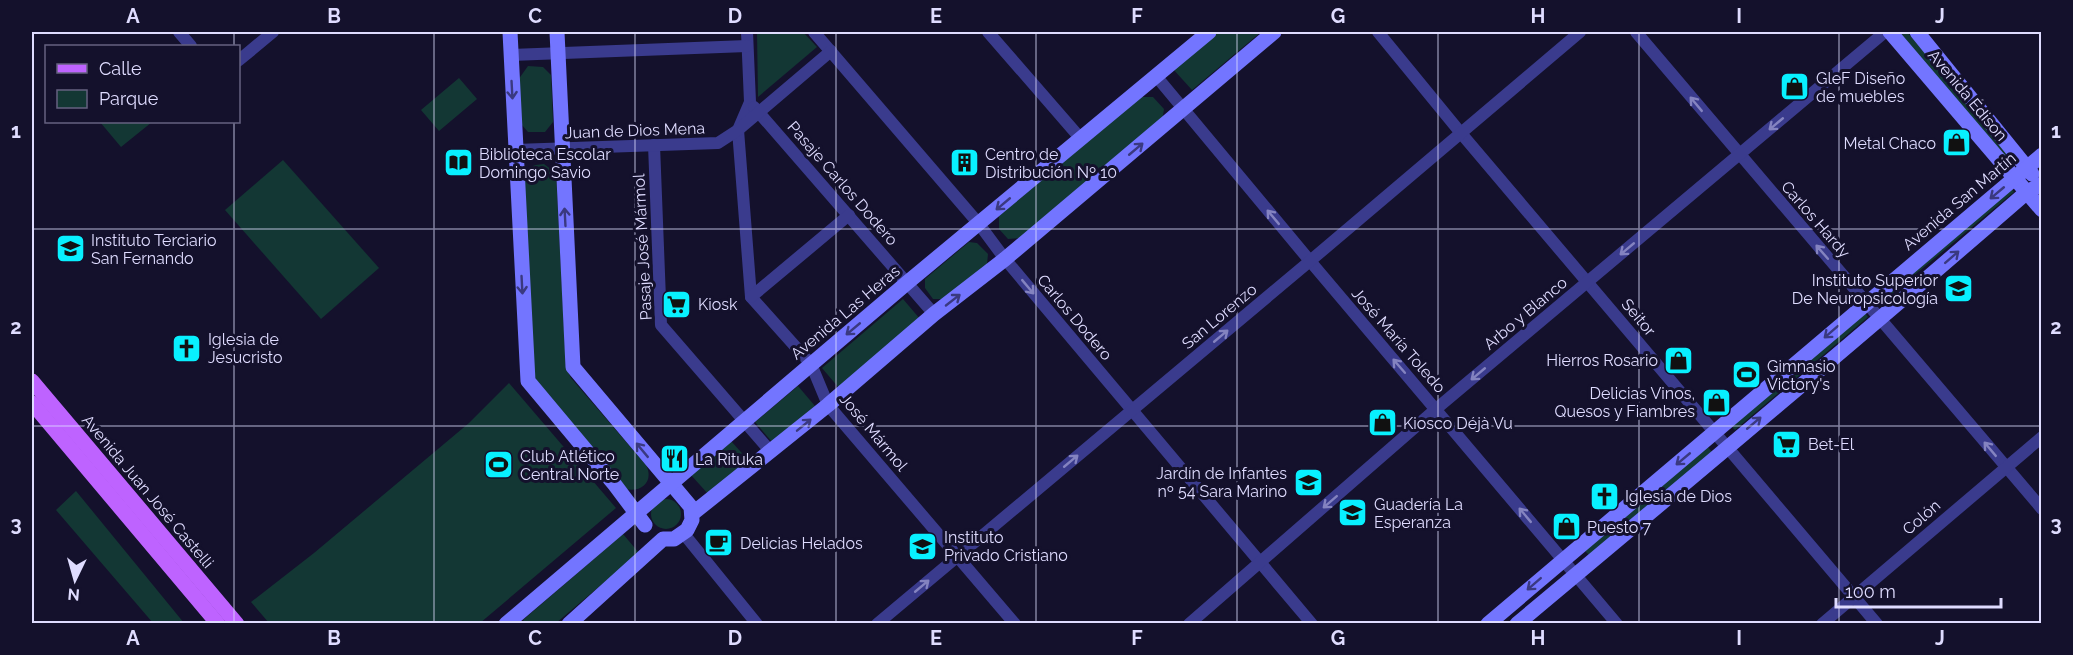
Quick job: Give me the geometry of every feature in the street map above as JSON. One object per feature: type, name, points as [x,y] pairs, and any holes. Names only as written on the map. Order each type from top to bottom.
[{"type":"main road","points":[[510,32],[528,381],[647,508],[654,535],[663,539],[674,539],[771,452],[934,314],[1005,259],[1274,32]]},
{"type":"main road","points":[[557,32],[573,367],[675,489],[687,500],[689,524]]},
{"type":"main road","name":"Avenida Las Heras","points":[[675,489],[744,421],[1209,32]]},
{"type":"main road","name":"Avenida Édison","points":[[1890,32],[2042,210]]},
{"type":"main road","name":"Avenida Édison","points":[[1917,32],[2041,184]]},
{"type":"main road","name":"Avenida San Martín","points":[[1488,624],[1865,302],[2042,155]]},
{"type":"main road","points":[[1517,624],[1726,446],[1880,320],[2027,192],[2041,184]]},
{"type":"main road","name":"Avenida Juan José Castelli","points":[[32,381],[237,624]]},
{"type":"main road","name":"Avenida Juan José Castelli","points":[[32,403],[218,624]]},
{"type":"main road","points":[[506,624],[647,508],[675,489]]},
{"type":"main road","points":[[569,624],[663,539]]},
{"type":"street","points":[[179,32],[190,45]]},
{"type":"street","points":[[240,59],[273,32]]},
{"type":"street","points":[[747,32],[750,102],[738,130],[752,297]]},
{"type":"street","name":"Carlos Dodero","points":[[814,32],[979,224],[1005,259],[1312,624]]},
{"type":"street","points":[[988,32],[1081,139]]},
{"type":"street","name":"Seitor","points":[[1378,32],[1877,624]]},
{"type":"street","name":"San Lorenzo","points":[[877,624],[1580,32]]},
{"type":"street","name":"Carlos Hardy","points":[[1636,32],[2042,509]]},
{"type":"street","name":"Arbo y Blanco","points":[[1189,624],[1436,409],[1885,32]]},
{"type":"street","points":[[511,55],[747,46]]},
{"type":"street","name":"Juan de Dios Mena","points":[[515,150],[718,143],[738,130],[831,51]]},
{"type":"street","name":"José María Toledo","points":[[1156,76],[1617,624]]},
{"type":"street","name":"Pasaje Carlos Dodero","points":[[750,102],[934,314]]},
{"type":"street","name":"Pasaje José Mármol","points":[[654,145],[661,325],[771,452]]},
{"type":"street","points":[[752,297],[849,215]]},
{"type":"street","name":"José Mármol","points":[[752,297],[811,364],[828,405],[1015,624]]},
{"type":"street","name":"Colón","points":[[1822,624],[2042,436]]},
{"type":"street","points":[[689,524],[757,624]]},
{"type":"green space","points":[[757,32],[803,32],[817,47],[758,97]]},
{"type":"green space","points":[[1217,32],[1261,32],[1192,90],[1173,69]]},
{"type":"green space","points":[[1907,32],[2016,159],[2010,164],[1900,35]]},
{"type":"green space","points":[[528,66],[543,67],[551,75],[553,122],[545,132],[528,132],[522,125],[518,80]]},
{"type":"green space","points":[[459,78],[477,99],[439,131],[421,110]]},
{"type":"green space","points":[[1141,97],[1153,97],[1164,109],[1162,121],[1020,238],[1008,239],[999,229],[999,216]]},
{"type":"green space","points":[[101,123],[151,123],[121,147]]},
{"type":"green space","points":[[283,160],[379,268],[321,319],[225,210]]},
{"type":"green space","points":[[544,164],[556,173],[566,368],[571,378],[646,465],[648,480],[637,489],[625,489],[532,372],[522,178],[530,167]]},
{"type":"green space","points":[[2009,186],[2014,192],[1881,303],[1877,298]]},
{"type":"green space","points":[[969,242],[977,243],[988,254],[987,264],[942,299],[933,299],[925,288],[925,279]]},
{"type":"green space","points":[[903,299],[920,319],[839,388],[822,368]]},
{"type":"green space","points":[[1863,310],[1868,317],[1735,430],[1729,424]]},
{"type":"green space","name":"Club Atlético Central Norte","points":[[509,383],[616,508],[480,623],[269,623],[251,602],[314,553],[469,423]]},
{"type":"green space","points":[[798,386],[815,406],[772,442],[755,422]]},
{"type":"green space","points":[[731,441],[749,461],[709,495],[691,475]]},
{"type":"green space","points":[[1707,446],[1712,452],[1589,555],[1584,550]]},
{"type":"green space","points":[[76,491],[184,623],[153,623],[56,510]]},
{"type":"green space","points":[[666,499],[677,503],[681,514],[677,525],[666,529],[655,525],[651,514],[655,503]]},
{"type":"green space","points":[[623,534],[639,553],[556,623],[526,623],[523,620]]},
{"type":"place","name":"GleF Diseño de muebles","points":[[1795,87]]},
{"type":"place","name":"Metal Chaco","points":[[1957,143]]},
{"type":"place","name":"Biblioteca Escolar Domingo Savio","points":[[458,163]]},
{"type":"place","name":"Centro de Distribución Nº 10","points":[[964,163]]},
{"type":"place","name":"Instituto Terciario San Fernando","points":[[70,249]]},
{"type":"place","name":"Instituto Superior De Neuropsicología","points":[[1959,289]]},
{"type":"place","name":"Kiosk","points":[[677,304]]},
{"type":"place","name":"Iglesia de Jesucristo","points":[[187,348]]},
{"type":"place","name":"Hierros Rosario","points":[[1679,360]]},
{"type":"place","name":"Gimnasio Victory's","points":[[1746,375]]},
{"type":"place","name":"Delicias Vinos, Quesos y Fiambres","points":[[1716,402]]},
{"type":"place","name":"Kiosco Déjà Vu","points":[[1382,423]]},
{"type":"place","name":"Bet-El","points":[[1787,444]]},
{"type":"place","name":"La Rituka","points":[[674,459]]},
{"type":"place","name":"Club Atlético Central Norte","points":[[499,465]]},
{"type":"place","name":"Jardín de Infantes nº 54 Sara Marino","points":[[1308,482]]},
{"type":"place","name":"Iglesia de Dios","points":[[1604,496]]},
{"type":"place","name":"Guadería La Esperanza","points":[[1353,513]]},
{"type":"place","name":"Puesto 7","points":[[1566,527]]},
{"type":"place","name":"Delicias Helados","points":[[719,543]]},
{"type":"place","name":"Instituto Privado Cristiano","points":[[923,546]]}]
